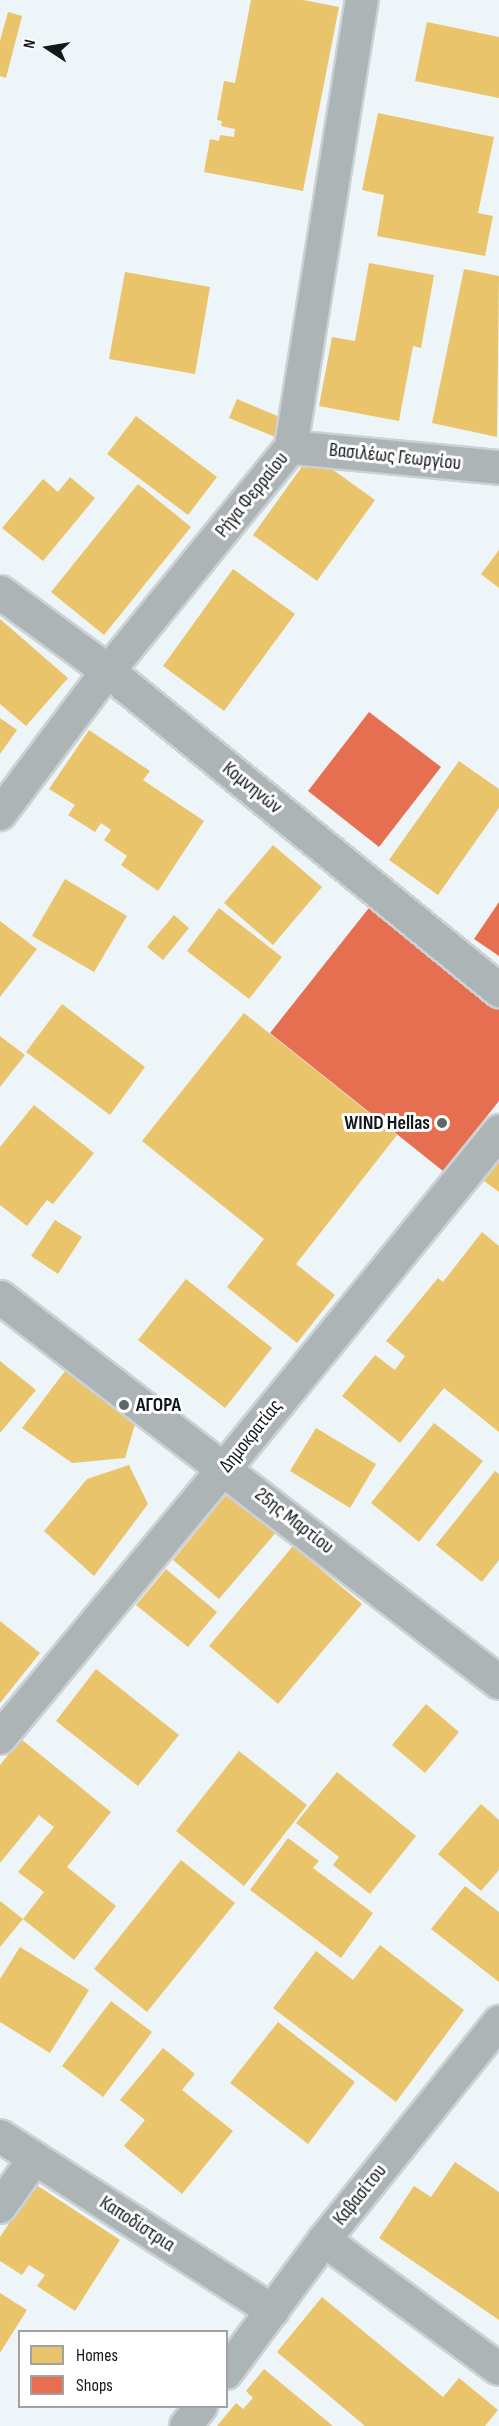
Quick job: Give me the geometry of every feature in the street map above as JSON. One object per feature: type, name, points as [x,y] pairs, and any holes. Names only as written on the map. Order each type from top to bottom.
[{"type":"street","name":"Ρήγα Φερραίου","points":[[0,814],[108,671],[291,447],[362,0]]},
{"type":"street","name":"Βασιλέως Γεωργίου","points":[[291,447],[499,467]]},
{"type":"street","name":"Κομνηνών","points":[[0,592],[108,671],[499,990]]},
{"type":"street","name":"Δημοκρατίας","points":[[0,1738],[499,1131]]},
{"type":"street","name":"25ης Μαρτίου","points":[[0,1297],[225,1467],[499,1682]]},
{"type":"street","name":"Καβασίτου","points":[[228,2370],[324,2240],[499,2022]]},
{"type":"street","name":"Καποδίστρια","points":[[0,2136],[273,2312]]},
{"type":"street","points":[[0,2207],[35,2158]]},
{"type":"street","points":[[324,2240],[499,2369]]},
{"type":"street","points":[[186,2426],[200,2408]]},
{"type":"building: Homes","points":[[251,0],[303,0],[339,7],[303,191],[204,172],[210,139],[219,141],[220,135],[234,137],[235,129],[221,126],[222,121],[217,120],[224,81],[235,83]]},
{"type":"building: Homes","points":[[8,12],[22,16],[6,78],[0,76],[0,41]]},
{"type":"building: Homes","points":[[427,22],[499,37],[499,98],[415,81]]},
{"type":"building: Homes","points":[[378,113],[494,137],[478,213],[493,216],[485,256],[377,236],[384,195],[362,190]]},
{"type":"building: Homes","points":[[369,263],[434,275],[421,348],[413,346],[399,421],[319,406],[332,337],[355,341]]},
{"type":"building: Homes","points":[[464,269],[499,276],[497,437],[432,423]]},
{"type":"building: Homes","points":[[125,272],[210,287],[195,374],[109,359]]},
{"type":"building: Homes","points":[[237,399],[282,418],[275,437],[229,418]]},
{"type":"building: Homes","points":[[136,416],[217,477],[188,515],[107,454]]},
{"type":"building: Homes","points":[[311,454],[375,500],[317,581],[253,535]]},
{"type":"building: Homes","points":[[70,477],[95,498],[43,561],[2,528],[43,479],[58,492]]},
{"type":"building: Homes","points":[[138,484],[191,527],[104,635],[51,592]]},
{"type":"building: Homes","points":[[499,550],[499,588],[481,574]]},
{"type":"building: Homes","points":[[233,569],[295,614],[224,711],[163,666]]},
{"type":"building: Homes","points":[[0,619],[68,678],[26,726],[0,704]]},
{"type":"building: Homes","points":[[0,718],[17,730],[0,754]]},
{"type":"building: Homes","points":[[89,730],[150,771],[143,780],[204,821],[158,891],[121,865],[127,856],[104,840],[111,830],[101,823],[95,832],[68,815],[75,805],[49,789]]},
{"type":"building: Homes","points":[[459,761],[499,789],[499,808],[438,895],[389,860]]},
{"type":"building: Homes","points":[[273,845],[322,887],[273,945],[224,903]]},
{"type":"building: Homes","points":[[65,879],[127,916],[94,972],[32,936]]},
{"type":"building: Homes","points":[[219,908],[282,957],[249,999],[187,951]]},
{"type":"building: Homes","points":[[174,915],[189,928],[163,960],[147,947]]},
{"type":"building: Homes","points":[[0,921],[37,949],[0,997]]},
{"type":"building: Homes","points":[[62,1004],[145,1067],[110,1115],[26,1052]]},
{"type":"building: Homes","points":[[244,1013],[397,1135],[296,1264],[335,1295],[297,1343],[227,1287],[264,1239],[142,1141]]},
{"type":"building: Homes","points":[[0,1036],[25,1055],[0,1087]]},
{"type":"building: Homes","points":[[34,1105],[94,1153],[53,1204],[47,1200],[27,1226],[0,1205],[0,1147]]},
{"type":"building: Homes","points":[[499,1162],[499,1192],[484,1181]]},
{"type":"building: Homes","points":[[55,1220],[82,1237],[58,1274],[31,1256]]},
{"type":"building: Homes","points":[[482,1232],[499,1246],[499,1432],[444,1388],[400,1443],[342,1396],[375,1355],[395,1370],[405,1356],[386,1341],[438,1278],[443,1282]]},
{"type":"building: Homes","points":[[186,1279],[272,1348],[225,1408],[138,1340]]},
{"type":"building: Homes","points":[[0,1361],[36,1390],[0,1433]]},
{"type":"building: Homes","points":[[65,1371],[135,1424],[125,1458],[72,1463],[22,1428]]},
{"type":"building: Homes","points":[[434,1423],[483,1461],[419,1542],[371,1503]]},
{"type":"building: Homes","points":[[316,1428],[376,1464],[350,1508],[290,1471]]},
{"type":"building: Homes","points":[[129,1465],[148,1504],[94,1576],[44,1531],[87,1479]]},
{"type":"building: Homes","points":[[495,1471],[499,1474],[499,1560],[482,1582],[436,1545]]},
{"type":"building: Homes","points":[[236,1483],[284,1523],[219,1599],[173,1560]]},
{"type":"building: Homes","points":[[293,1546],[362,1604],[278,1704],[209,1646]]},
{"type":"building: Homes","points":[[166,1569],[217,1612],[188,1647],[136,1605]]},
{"type":"building: Homes","points":[[0,1621],[40,1653],[0,1703]]},
{"type":"building: Homes","points":[[96,1669],[179,1735],[138,1786],[56,1721]]},
{"type":"building: Homes","points":[[426,1704],[459,1732],[425,1773],[392,1745]]},
{"type":"building: Homes","points":[[21,1739],[111,1812],[67,1867],[116,1906],[74,1960],[23,1919],[44,1892],[18,1872],[54,1827],[39,1815],[0,1863],[0,1765]]},
{"type":"building: Homes","points":[[239,1751],[307,1805],[244,1886],[176,1831]]},
{"type":"building: Homes","points":[[337,1772],[416,1836],[370,1894],[333,1865],[339,1857],[296,1823]]},
{"type":"building: Homes","points":[[481,1804],[499,1820],[499,1870],[481,1891],[438,1854]]},
{"type":"building: Homes","points":[[288,1838],[319,1861],[313,1868],[373,1913],[341,1958],[250,1890]]},
{"type":"building: Homes","points":[[181,1860],[235,1903],[147,2012],[94,1969]]},
{"type":"building: Homes","points":[[465,1886],[499,1912],[499,1982],[431,1929]]},
{"type":"building: Homes","points":[[0,1901],[23,1919],[0,1947]]},
{"type":"building: Homes","points":[[380,1945],[464,2010],[396,2102],[273,2008],[316,1951],[353,1980]]},
{"type":"building: Homes","points":[[20,1947],[89,1990],[50,2053],[0,2022],[0,1979]]},
{"type":"building: Homes","points":[[111,2001],[152,2032],[103,2097],[62,2066]]},
{"type":"building: Homes","points":[[278,2022],[355,2082],[308,2144],[230,2083]]},
{"type":"building: Homes","points":[[163,2048],[195,2074],[182,2090],[233,2131],[182,2194],[124,2146],[145,2120],[120,2100]]},
{"type":"building: Homes","points":[[455,2162],[499,2192],[499,2320],[379,2238],[414,2186],[431,2197]]},
{"type":"building: Homes","points":[[35,2184],[120,2240],[75,2311],[37,2286],[45,2275],[29,2265],[22,2275],[0,2261],[0,2237]]},
{"type":"building: Homes","points":[[0,2293],[27,2310],[0,2353]]},
{"type":"building: Homes","points":[[322,2297],[443,2397],[459,2378],[498,2410],[485,2426],[365,2426],[277,2352]]},
{"type":"building: Homes","points":[[264,2369],[333,2426],[217,2426],[236,2403],[243,2409],[253,2398],[246,2391]]},
{"type":"building: Shops","points":[[369,712],[441,767],[379,847],[308,791]]},
{"type":"building: Shops","points":[[499,902],[499,956],[474,939]]},
{"type":"building: Shops","points":[[372,904],[499,1005],[499,1101],[443,1171],[270,1033]]},
{"type":"place","name":"WIND Hellas","points":[[442,1123]]},
{"type":"place","name":"ΑΓΟΡΑ","points":[[124,1405]]}]
